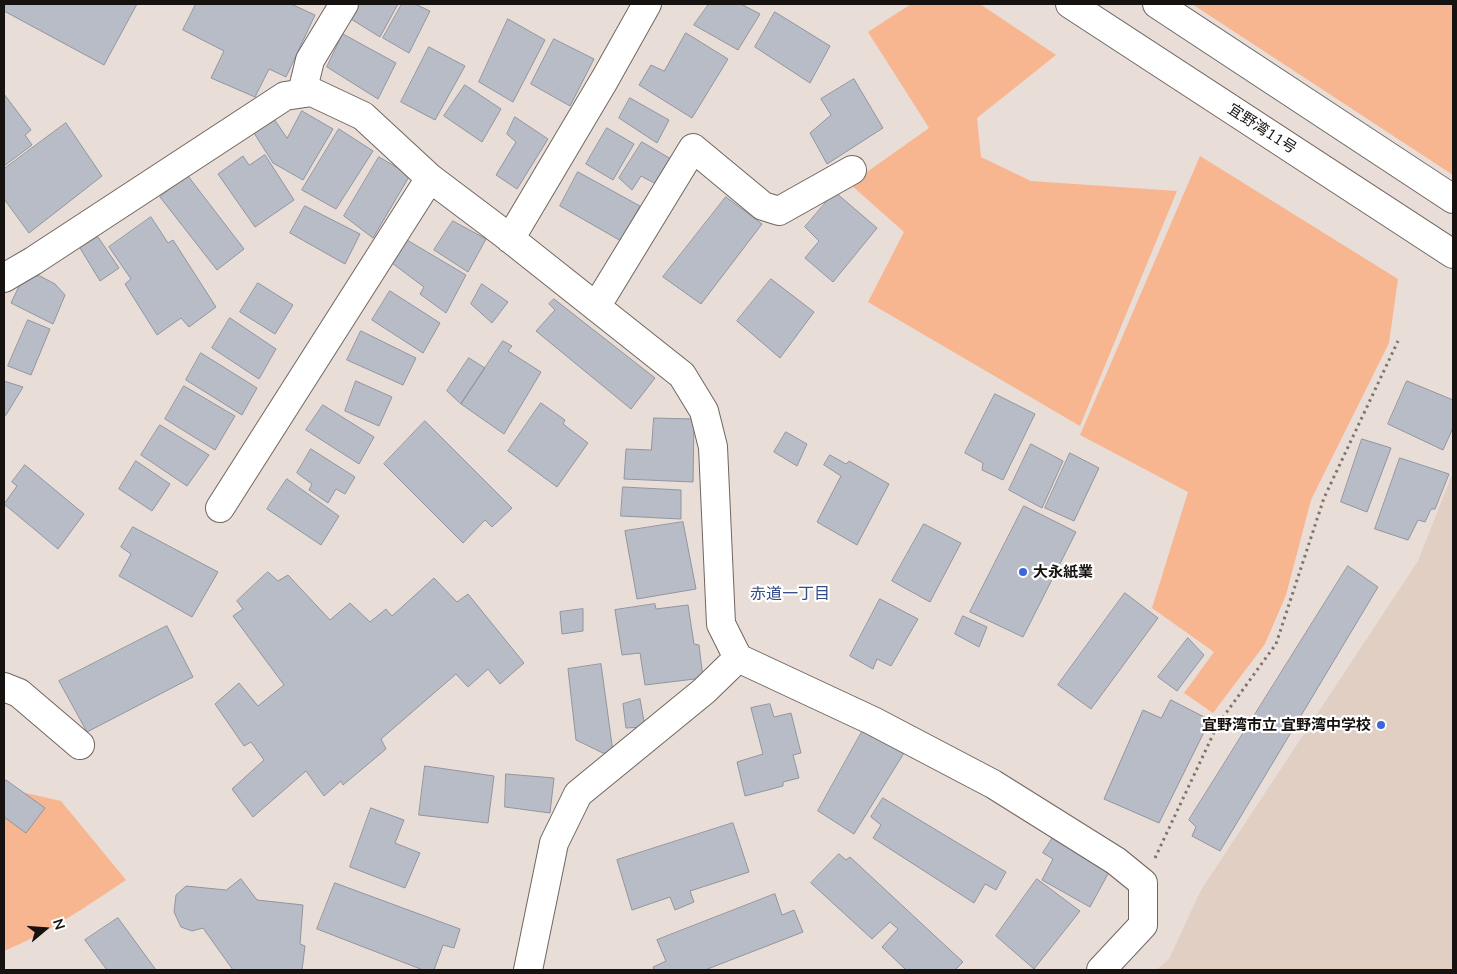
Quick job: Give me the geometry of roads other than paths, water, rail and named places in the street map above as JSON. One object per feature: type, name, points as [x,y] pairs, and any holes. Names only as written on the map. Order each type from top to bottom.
[{"type":"street","points":[[302,93],[310,60],[344,4]]},
{"type":"street","points":[[510,239],[647,4]]},
{"type":"street","name":"宜野湾11号","points":[[1070,4],[1453,254]]},
{"type":"street","points":[[1157,4],[1453,199]]},
{"type":"street","points":[[4,278],[33,261],[284,96],[312,92],[363,116],[430,178],[682,375],[704,411],[713,446],[721,624],[738,658],[873,721],[993,784],[1116,861],[1144,883],[1142,925],[1101,970]]},
{"type":"street","points":[[596,307],[693,148],[763,206],[779,211],[852,170]]},
{"type":"street","points":[[220,508],[430,178]]},
{"type":"street","points":[[528,970],[554,843],[578,794],[704,691],[738,658]]},
{"type":"street","points":[[4,687],[18,693],[80,745]]},
{"type":"place","name":"大永紙業","points":[[1023,572]]},
{"type":"place","name":"宜野湾市立 宜野湾中学校","points":[[1381,725]]},
{"type":"district","name":"赤道一丁目","points":[[790,594]]}]
